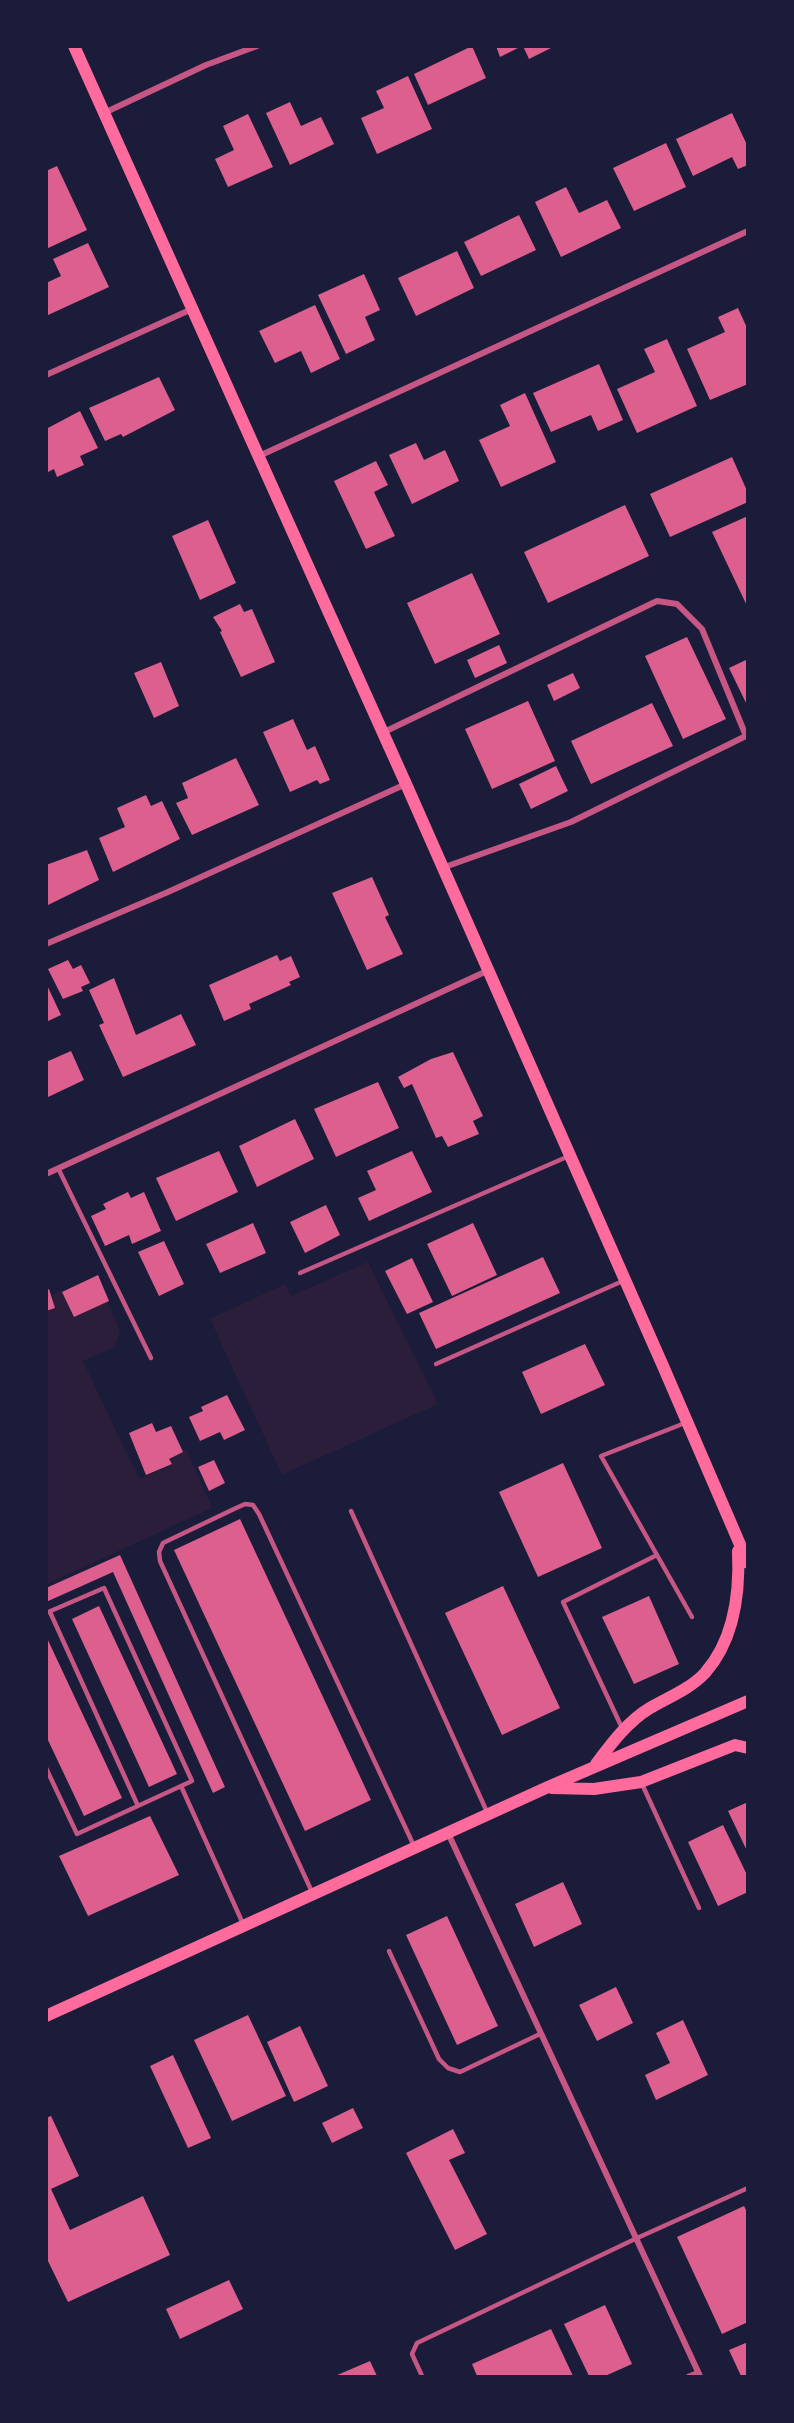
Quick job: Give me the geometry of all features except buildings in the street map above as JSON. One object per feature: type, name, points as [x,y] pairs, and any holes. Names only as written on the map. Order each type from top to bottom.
[{"type":"main road","points":[[74,46],[406,784],[747,1563]]},
{"type":"main road","points":[[594,1767],[623,1731],[649,1708],[680,1692],[704,1673],[717,1654],[731,1626],[736,1605],[740,1579],[738,1540]]},
{"type":"main road","points":[[46,2016],[548,1787],[747,1701]]},
{"type":"main road","points":[[548,1787],[594,1789],[641,1782],[735,1745],[747,1748]]},
{"type":"street","points":[[104,113],[206,65],[257,46]]},
{"type":"street","points":[[259,456],[747,231]]},
{"type":"street","points":[[46,375],[192,309]]},
{"type":"street","points":[[382,733],[657,601],[677,604],[702,629],[747,736],[571,822],[442,868]]},
{"type":"street","points":[[46,944],[168,892],[406,784]]},
{"type":"street","points":[[46,1174],[487,971]]},
{"type":"street","points":[[448,1833],[634,2239],[699,2374]]},
{"type":"lane","points":[[300,1273],[569,1156]]},
{"type":"lane","points":[[58,1168],[151,1358]]},
{"type":"lane","points":[[436,1364],[625,1280]]},
{"type":"lane","points":[[687,1422],[601,1456],[692,1617]]},
{"type":"lane","points":[[313,1894],[160,1561],[159,1552],[163,1543],[245,1504],[253,1505],[259,1514],[415,1848]]},
{"type":"lane","points":[[351,1511],[488,1814]]},
{"type":"lane","points":[[623,1731],[562,1602],[657,1555]]},
{"type":"lane","points":[[46,1768],[76,1834],[138,1806],[192,1781],[104,1588],[48,1613],[138,1806]]},
{"type":"lane","points":[[641,1782],[699,1908]]},
{"type":"lane","points":[[181,1786],[244,1926]]},
{"type":"lane","points":[[389,1952],[439,2059],[448,2068],[460,2073],[540,2034]]},
{"type":"lane","points":[[422,2376],[412,2354],[417,2343],[634,2239],[747,2188]]},
{"type":"lane","points":[[688,2376],[699,2374]]},
{"type":"shaded area","points":[[368,1262],[438,1404],[282,1475],[210,1319],[285,1284],[291,1296]]},
{"type":"shaded area","points":[[61,1290],[74,1316],[107,1302],[120,1330],[115,1347],[83,1361],[139,1479],[172,1465],[169,1459],[186,1449],[212,1508],[47,1584],[46,1311],[54,1308],[52,1295]]}]
